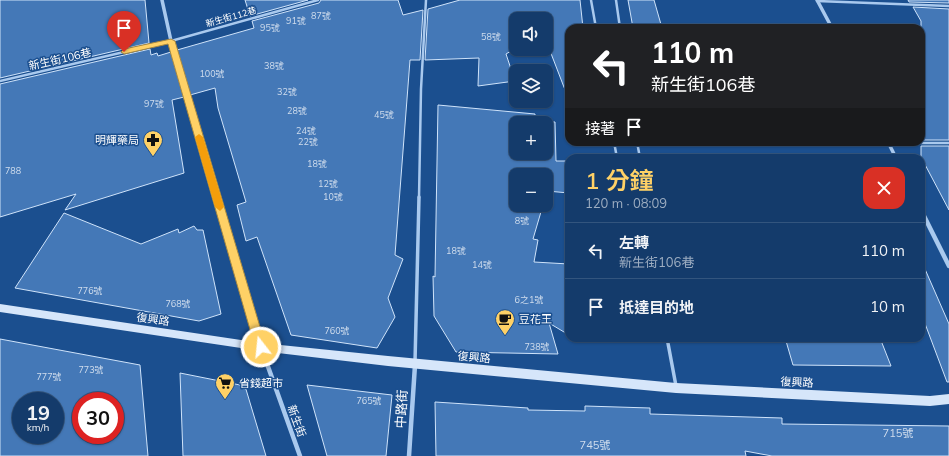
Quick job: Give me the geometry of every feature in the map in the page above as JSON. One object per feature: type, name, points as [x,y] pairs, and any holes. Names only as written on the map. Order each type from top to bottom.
[{"type":"street","name":"新生街","points":[[162,0],[171,41],[261,347],[300,456]]},
{"type":"street","points":[[817,0],[830,24]]},
{"type":"street","points":[[925,218],[949,266]]},
{"type":"street","name":"復興路","points":[[0,308],[261,347],[415,364],[676,388],[930,400],[949,399]]},
{"type":"street","name":"中路街","points":[[409,456],[415,364]]},
{"type":"lane","name":"新生街112巷","points":[[171,41],[318,0]]},
{"type":"lane","points":[[415,364],[421,89],[426,0]]},
{"type":"lane","points":[[591,0],[595,24]]},
{"type":"lane","points":[[616,0],[619,24]]},
{"type":"lane","points":[[817,0],[949,6]]},
{"type":"lane","name":"新生街106巷","points":[[0,81],[171,41]]},
{"type":"lane","points":[[925,143],[949,143]]},
{"type":"lane","points":[[669,342],[676,388]]},
{"type":"building","points":[[0,0],[145,0],[149,43],[0,78]]},
{"type":"building","points":[[245,0],[308,0],[250,16]]},
{"type":"building","points":[[321,0],[398,0],[403,15],[423,10],[420,60],[410,60],[395,255],[403,259],[388,298],[395,317],[377,348],[291,335],[257,237],[246,241],[237,205],[246,202],[218,108],[215,88],[190,95],[177,50],[254,28],[252,21],[319,3]]},
{"type":"building","points":[[460,0],[580,0],[583,24],[565,24],[565,90],[552,56],[553,12],[509,12],[509,52],[506,54],[509,64],[509,82],[478,86],[479,58],[425,60],[428,9]]},
{"type":"building","points":[[628,0],[654,0],[661,24],[632,24]]},
{"type":"building","points":[[908,0],[949,0],[949,3],[909,2]]},
{"type":"building","points":[[913,7],[949,9],[949,140],[925,140],[925,24],[921,24],[921,21]]},
{"type":"building","points":[[150,49],[151,55],[157,53],[158,56],[171,52],[184,97],[172,100],[184,173],[65,210],[76,194],[0,217],[0,84]]},
{"type":"building","points":[[438,105],[535,114],[535,116],[509,116],[509,160],[553,160],[553,122],[555,122],[556,161],[565,161],[565,193],[553,192],[553,168],[509,168],[509,212],[541,212],[533,239],[538,240],[534,262],[565,264],[565,333],[549,323],[558,354],[456,352],[434,316],[433,276],[435,277]]},
{"type":"building","points":[[921,146],[949,146],[949,210],[925,165],[925,154],[921,154]]},
{"type":"building","points":[[64,213],[141,244],[178,229],[179,233],[194,226],[197,230],[203,230],[221,314],[199,321],[15,288]]},
{"type":"building","points":[[925,269],[949,324],[949,382],[947,382],[925,324]]},
{"type":"building","points":[[0,339],[140,365],[148,456],[0,456]]},
{"type":"building","points":[[786,342],[882,342],[891,366],[793,365]]},
{"type":"building","points":[[180,373],[245,386],[266,456],[183,456]]},
{"type":"building","points":[[307,385],[392,395],[386,456],[327,456]]},
{"type":"building","points":[[435,402],[528,408],[528,410],[585,411],[585,406],[650,408],[650,414],[782,418],[782,424],[949,426],[949,456],[772,456],[745,451],[746,456],[436,456]]},
{"type":"slow traffic","points":[[199,137],[220,207]]},
{"type":"place","name":"明輝藥局","points":[[153,157]]},
{"type":"place","name":"豆花王","points":[[505,336]]},
{"type":"place","name":"省錢超市","points":[[225,400]]},
{"type":"route","points":[[124,52],[171,41],[261,347]]}]
